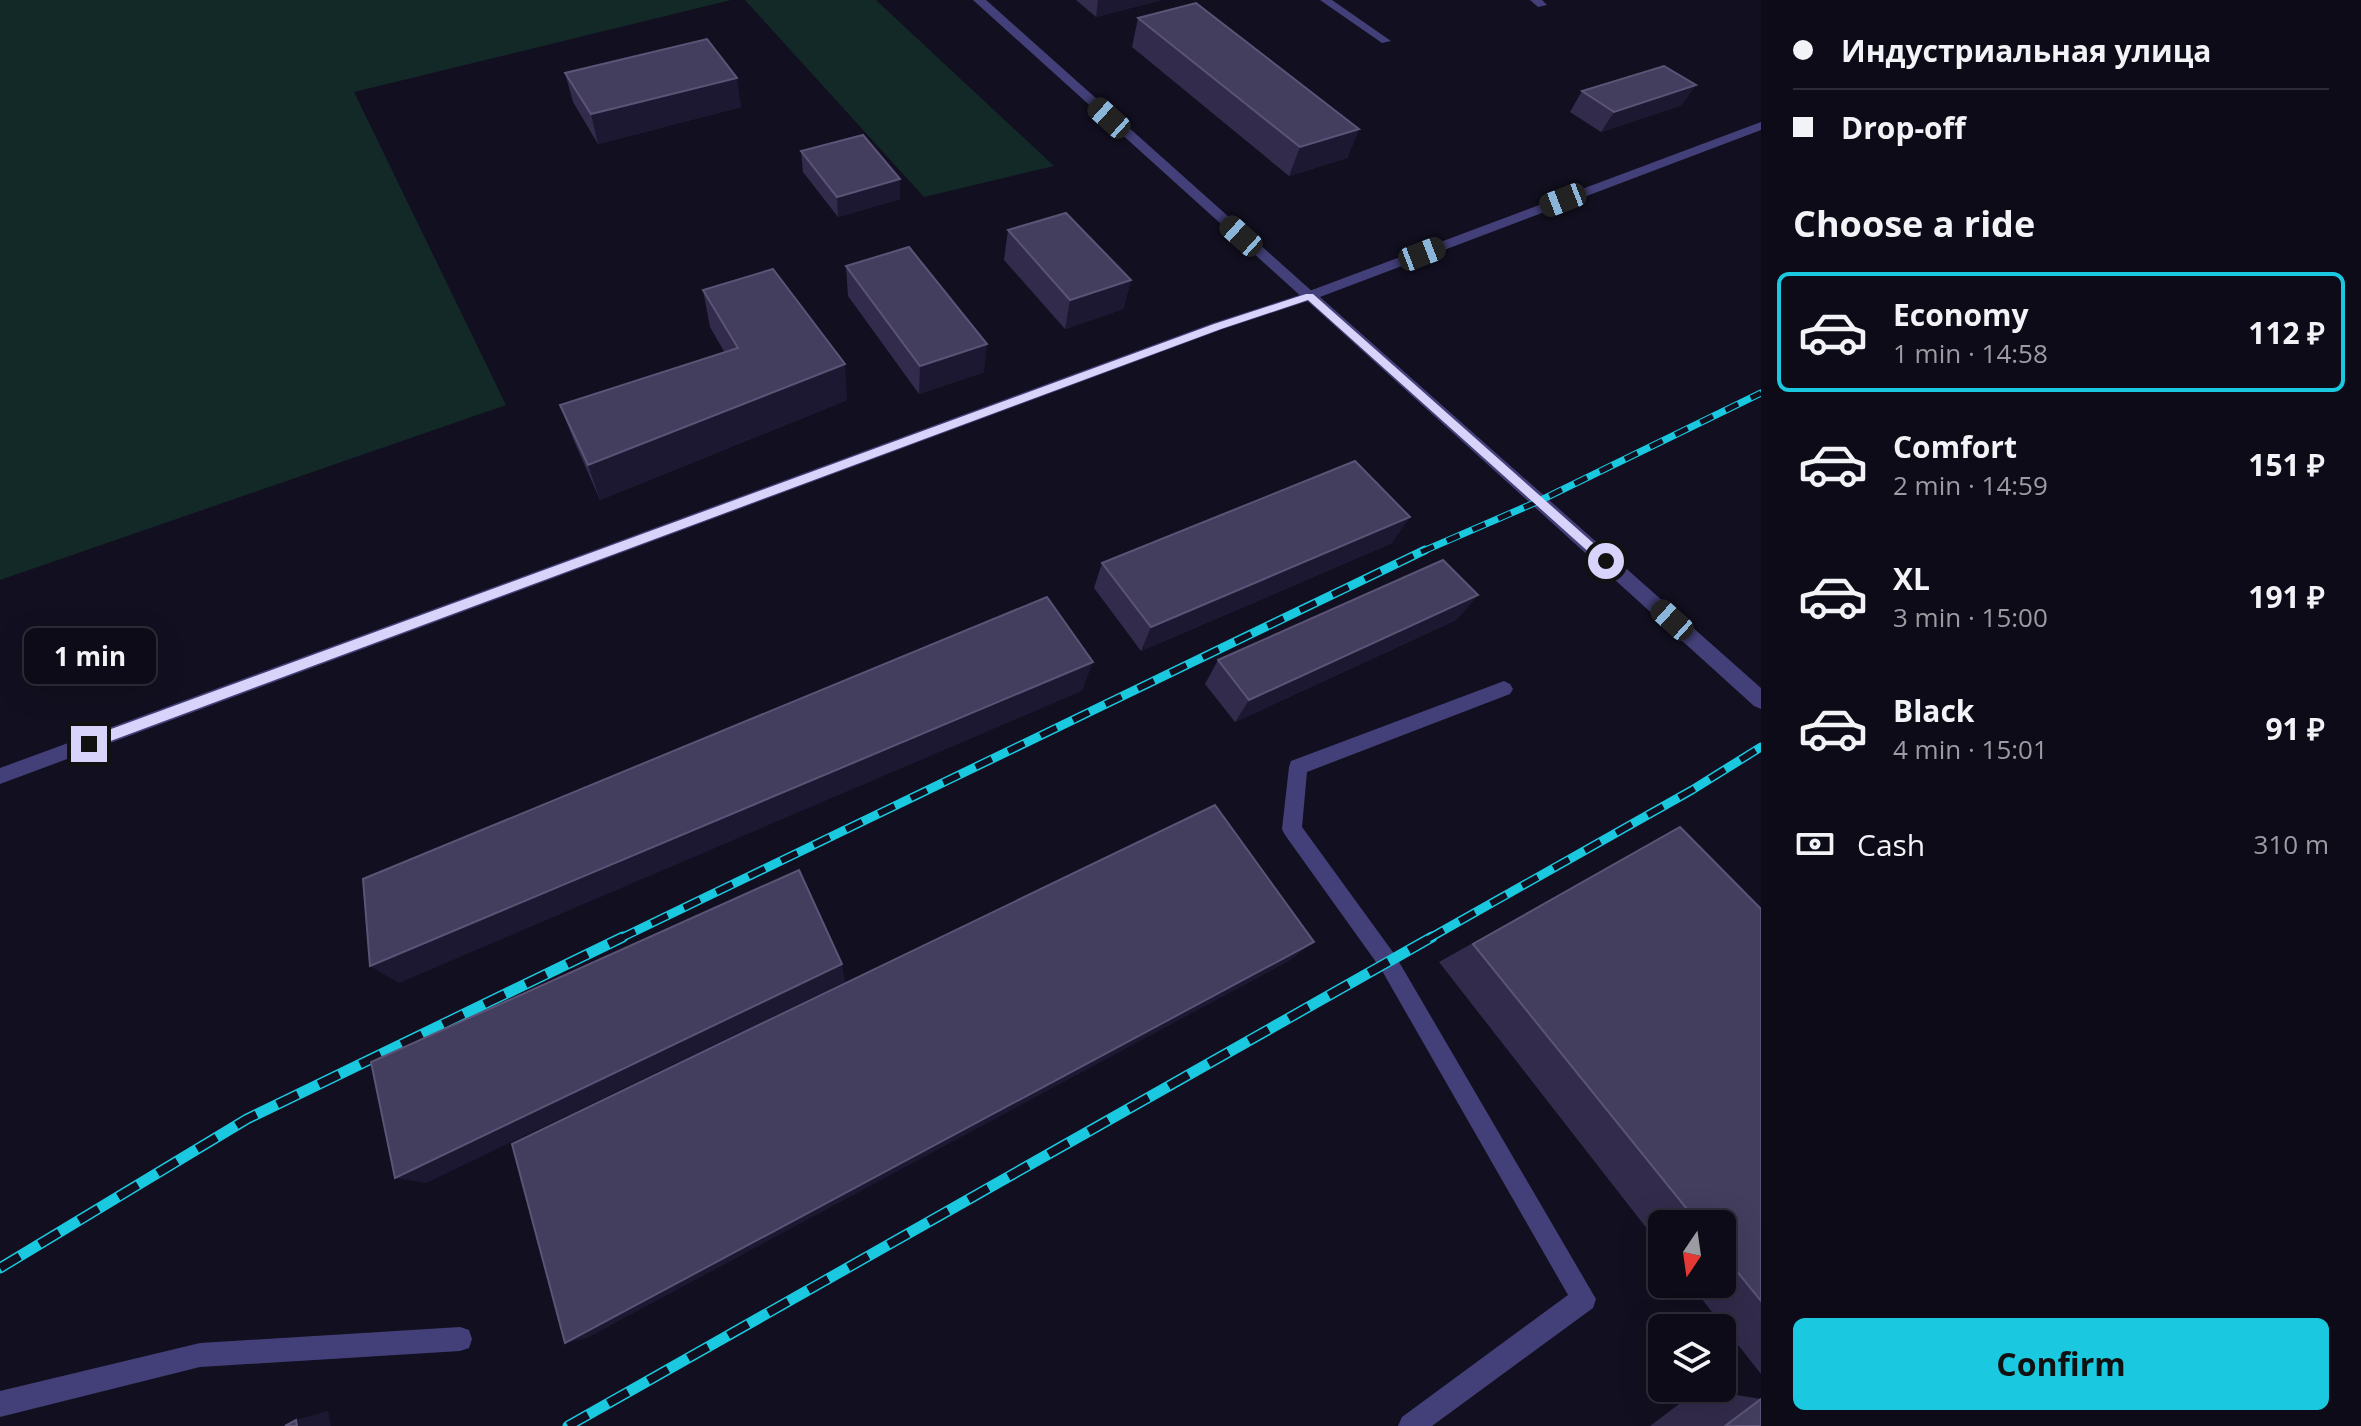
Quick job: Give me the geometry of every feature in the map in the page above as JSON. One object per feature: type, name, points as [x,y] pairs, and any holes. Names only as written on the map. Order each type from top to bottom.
[{"type":"street","points":[[979,0],[1761,700]]},
{"type":"street","points":[[1309,296],[1761,126]]},
{"type":"lane","points":[[1325,0],[1386,41]]},
{"type":"lane","points":[[0,776],[1204,331],[1309,296]]},
{"type":"lane","points":[[1411,1426],[1584,1299],[1388,962],[1292,829],[1298,767],[1504,689]]},
{"type":"lane","points":[[0,1404],[200,1355],[460,1339]]},
{"type":"green space","points":[[0,0],[731,0],[354,92],[506,405],[0,580]]},
{"type":"green space","points":[[745,0],[876,0],[1054,166],[924,197]]},
{"type":"building","points":[[1196,3],[1359,129],[1300,147],[1138,18]]},
{"type":"building","points":[[707,39],[737,78],[591,114],[565,73]]},
{"type":"building","points":[[1664,66],[1696,85],[1614,112],[1582,91]]},
{"type":"building","points":[[863,135],[900,179],[837,197],[801,151]]},
{"type":"building","points":[[1066,213],[1131,280],[1070,300],[1008,230]]},
{"type":"building","points":[[909,247],[987,344],[920,366],[846,266]]},
{"type":"building","points":[[773,269],[845,364],[588,465],[560,405],[738,348],[703,290]]},
{"type":"building","points":[[1355,461],[1410,517],[1151,627],[1102,563]]},
{"type":"building","points":[[1443,560],[1478,595],[1249,700],[1218,660]]},
{"type":"building","points":[[1047,597],[1093,662],[370,966],[363,879]]},
{"type":"building","points":[[1215,805],[1314,942],[565,1343],[512,1144]]},
{"type":"building","points":[[1680,827],[1761,909],[1761,1301],[1736,1270],[1736,1210],[1688,1210],[1473,944]]},
{"type":"building","points":[[799,870],[842,964],[395,1178],[371,1062]]},
{"type":"building","points":[[1761,1399],[1761,1426],[1725,1426]]},
{"type":"railway","points":[[1421,552],[1539,501],[1761,393]]},
{"type":"railway","points":[[619,939],[1425,550]]},
{"type":"railway","points":[[1428,939],[1692,790],[1761,747]]},
{"type":"railway","points":[[0,1268],[247,1119],[623,937]]},
{"type":"railway","points":[[568,1426],[1432,937]]},
{"type":"route","points":[[89,744],[1218,326],[1309,296],[1606,561]]}]
